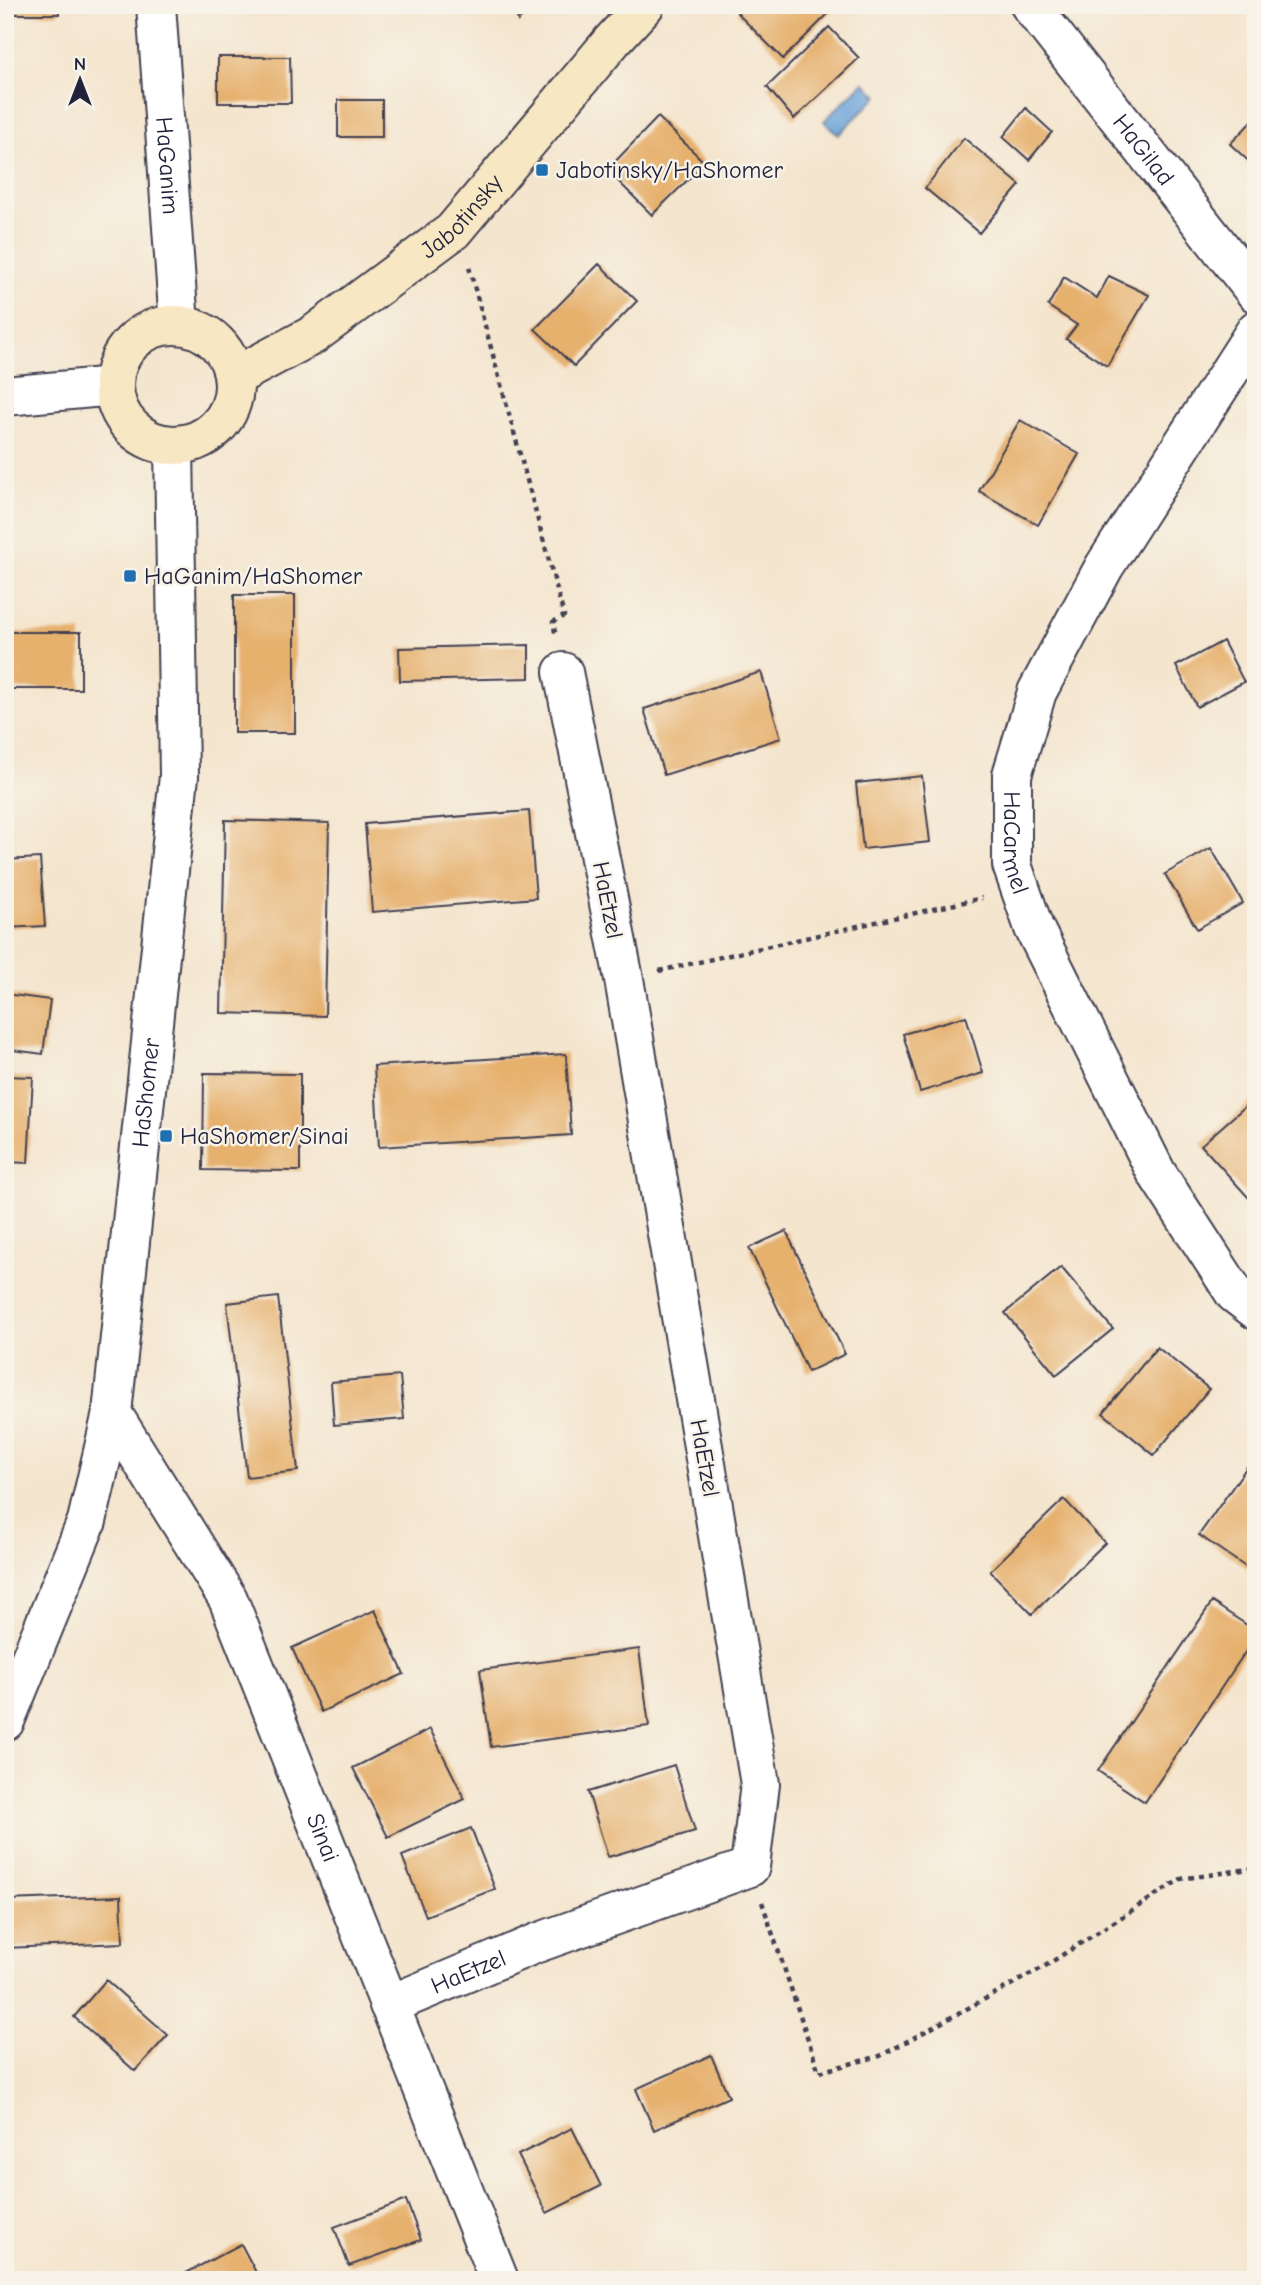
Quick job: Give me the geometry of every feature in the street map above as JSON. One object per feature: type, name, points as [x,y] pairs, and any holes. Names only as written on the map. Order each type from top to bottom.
[{"type":"street","name":"HaGanim","points":[[156,5],[179,325]]},
{"type":"street","name":"Jabotinsky","points":[[234,376],[313,335],[453,231],[645,5]]},
{"type":"street","name":"HaGilad","points":[[1030,5],[1256,293]]},
{"type":"street","points":[[179,325],[198,330],[215,341],[227,356],[234,376],[234,394],[228,414],[216,429],[199,440],[174,445],[160,444],[142,436],[127,423],[117,405],[114,386],[117,366],[126,349],[141,335],[159,327],[179,325]]},
{"type":"street","name":"HaCarmel","points":[[1256,330],[1104,567],[1037,692],[1012,775],[1012,865],[1034,928],[1156,1172],[1235,1294],[1256,1310]]},
{"type":"street","points":[[5,396],[114,386]]},
{"type":"street","name":"HaShomer","points":[[5,1721],[87,1521],[112,1413],[179,776],[174,445]]},
{"type":"street","name":"HaEtzel","points":[[389,2005],[537,1942],[750,1867],[760,1784],[624,979],[563,671]]},
{"type":"street","name":"Sinai","points":[[112,1413],[228,1599],[499,2280]]},
{"type":"path","points":[[453,231],[473,275],[564,617],[553,622]]},
{"type":"path","points":[[624,979],[1020,890]]},
{"type":"path","points":[[750,1867],[819,2072],[880,2056],[1042,1968],[1181,1879],[1256,1868]]},
{"type":"water","points":[[864,82],[878,96],[838,135],[824,121]]},
{"type":"building","points":[[5,5],[59,5],[59,14],[5,14]]},
{"type":"building","points":[[515,5],[537,5],[518,21]]},
{"type":"building","points":[[745,5],[837,5],[783,59],[737,13]]},
{"type":"building","points":[[829,27],[859,58],[794,119],[767,87]]},
{"type":"building","points":[[218,57],[290,57],[291,103],[218,103]]},
{"type":"building","points":[[338,100],[382,100],[382,137],[338,137]]},
{"type":"building","points":[[1026,108],[1052,132],[1029,160],[1003,137]]},
{"type":"building","points":[[658,117],[705,163],[652,215],[607,170]]},
{"type":"building","points":[[1256,117],[1256,168],[1230,144]]},
{"type":"building","points":[[964,138],[1020,185],[979,233],[925,188]]},
{"type":"building","points":[[599,264],[637,301],[574,366],[535,329]]},
{"type":"building","points":[[1109,276],[1149,295],[1107,366],[1066,339],[1077,325],[1048,306],[1064,277],[1097,298]]},
{"type":"building","points":[[1020,420],[1079,454],[1038,525],[979,491]]},
{"type":"building","points":[[234,595],[295,595],[295,733],[234,733]]},
{"type":"building","points":[[5,632],[81,632],[81,689],[5,689]]},
{"type":"building","points":[[1223,641],[1244,682],[1197,707],[1176,666]]},
{"type":"building","points":[[529,645],[529,678],[400,681],[399,648]]},
{"type":"building","points":[[761,672],[781,738],[664,775],[644,709]]},
{"type":"building","points":[[922,776],[930,842],[863,849],[856,783]]},
{"type":"building","points":[[529,811],[536,898],[372,912],[365,824]]},
{"type":"building","points":[[225,820],[329,823],[325,1016],[221,1013]]},
{"type":"building","points":[[1211,848],[1243,903],[1197,929],[1165,874]]},
{"type":"building","points":[[40,858],[45,926],[5,928],[5,860]]},
{"type":"building","points":[[5,994],[50,1000],[43,1054],[5,1049]]},
{"type":"building","points":[[966,1016],[983,1073],[920,1092],[903,1034]]},
{"type":"building","points":[[566,1054],[571,1135],[379,1147],[374,1066]]},
{"type":"building","points":[[204,1073],[300,1074],[300,1171],[203,1170]]},
{"type":"building","points":[[5,1076],[33,1077],[28,1163],[5,1162]]},
{"type":"building","points":[[1256,1097],[1256,1206],[1201,1145]]},
{"type":"building","points":[[786,1231],[845,1354],[808,1372],[749,1248]]},
{"type":"building","points":[[1061,1267],[1113,1329],[1056,1375],[1005,1313]]},
{"type":"building","points":[[278,1297],[298,1471],[247,1477],[227,1303]]},
{"type":"building","points":[[1157,1347],[1209,1389],[1154,1455],[1103,1413]]},
{"type":"building","points":[[400,1376],[404,1419],[334,1425],[331,1382]]},
{"type":"building","points":[[1256,1454],[1256,1562],[1250,1570],[1199,1535]]},
{"type":"building","points":[[1064,1499],[1105,1543],[1032,1614],[990,1571]]},
{"type":"building","points":[[1212,1602],[1256,1631],[1256,1636],[1145,1802],[1098,1771]]},
{"type":"building","points":[[375,1610],[404,1674],[321,1712],[292,1648]]},
{"type":"building","points":[[639,1649],[649,1726],[491,1747],[480,1670]]},
{"type":"building","points":[[430,1729],[465,1799],[388,1837],[353,1768]]},
{"type":"building","points":[[674,1765],[695,1831],[608,1857],[588,1792]]},
{"type":"building","points":[[471,1828],[495,1889],[426,1916],[402,1856]]},
{"type":"building","points":[[121,1896],[123,1943],[5,1948],[5,1900]]},
{"type":"building","points":[[106,1980],[168,2035],[135,2071],[74,2017]]},
{"type":"building","points":[[711,2055],[729,2097],[654,2130],[636,2089]]},
{"type":"building","points":[[572,2128],[601,2186],[547,2213],[518,2155]]},
{"type":"building","points":[[406,2200],[421,2240],[349,2266],[334,2227]]},
{"type":"building","points":[[241,2244],[260,2280],[173,2280]]},
{"type":"place","name":"Jabotinsky/HaShomer","points":[[542,170]]},
{"type":"place","name":"HaGanim/HaShomer","points":[[130,576]]},
{"type":"place","name":"HaShomer/Sinai","points":[[166,1136]]}]
